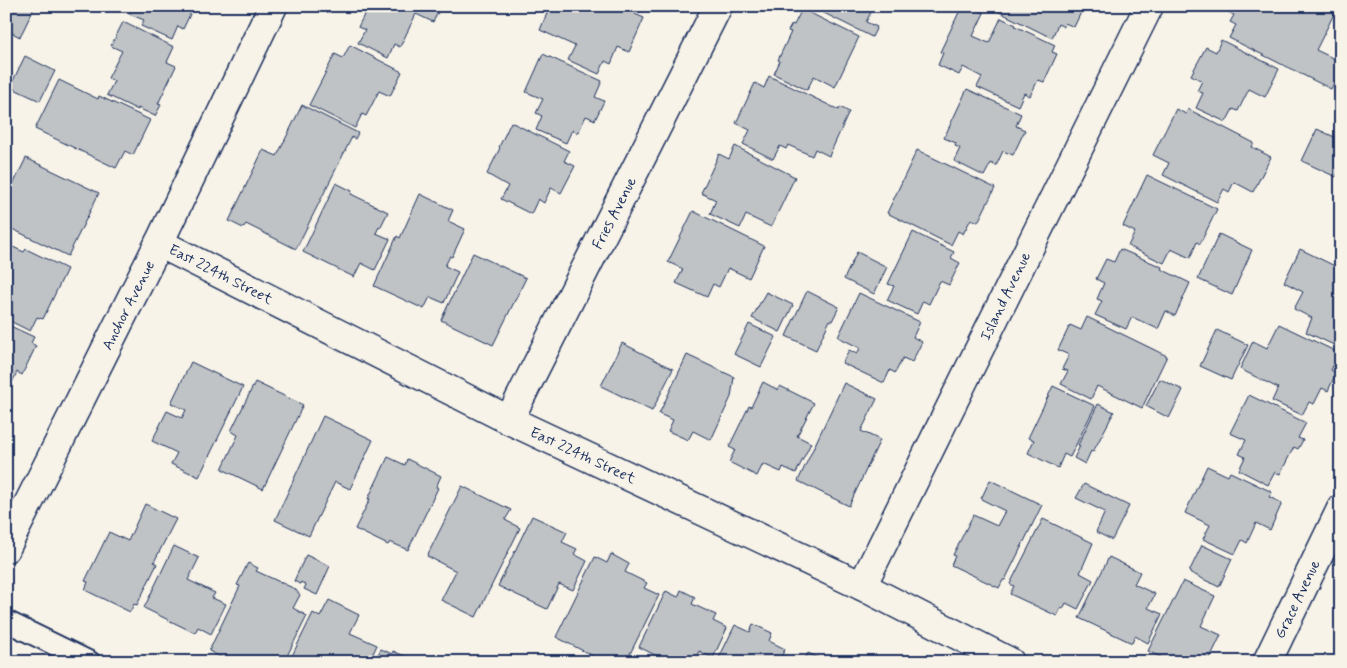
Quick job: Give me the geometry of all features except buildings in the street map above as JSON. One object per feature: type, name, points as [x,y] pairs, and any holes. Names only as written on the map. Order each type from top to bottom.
[{"type":"street","name":"Anchor Avenue","points":[[6,548],[159,242],[273,6]]},
{"type":"street","name":"Fries Avenue","points":[[509,420],[718,6]]},
{"type":"street","name":"Island Avenue","points":[[862,586],[1149,6]]},
{"type":"street","name":"East 224th Street","points":[[159,242],[509,420],[862,586],[1010,662]]},
{"type":"street","name":"Grace Avenue","points":[[1267,662],[1341,509]]},
{"type":"lane","points":[[6,621],[90,662]]}]
